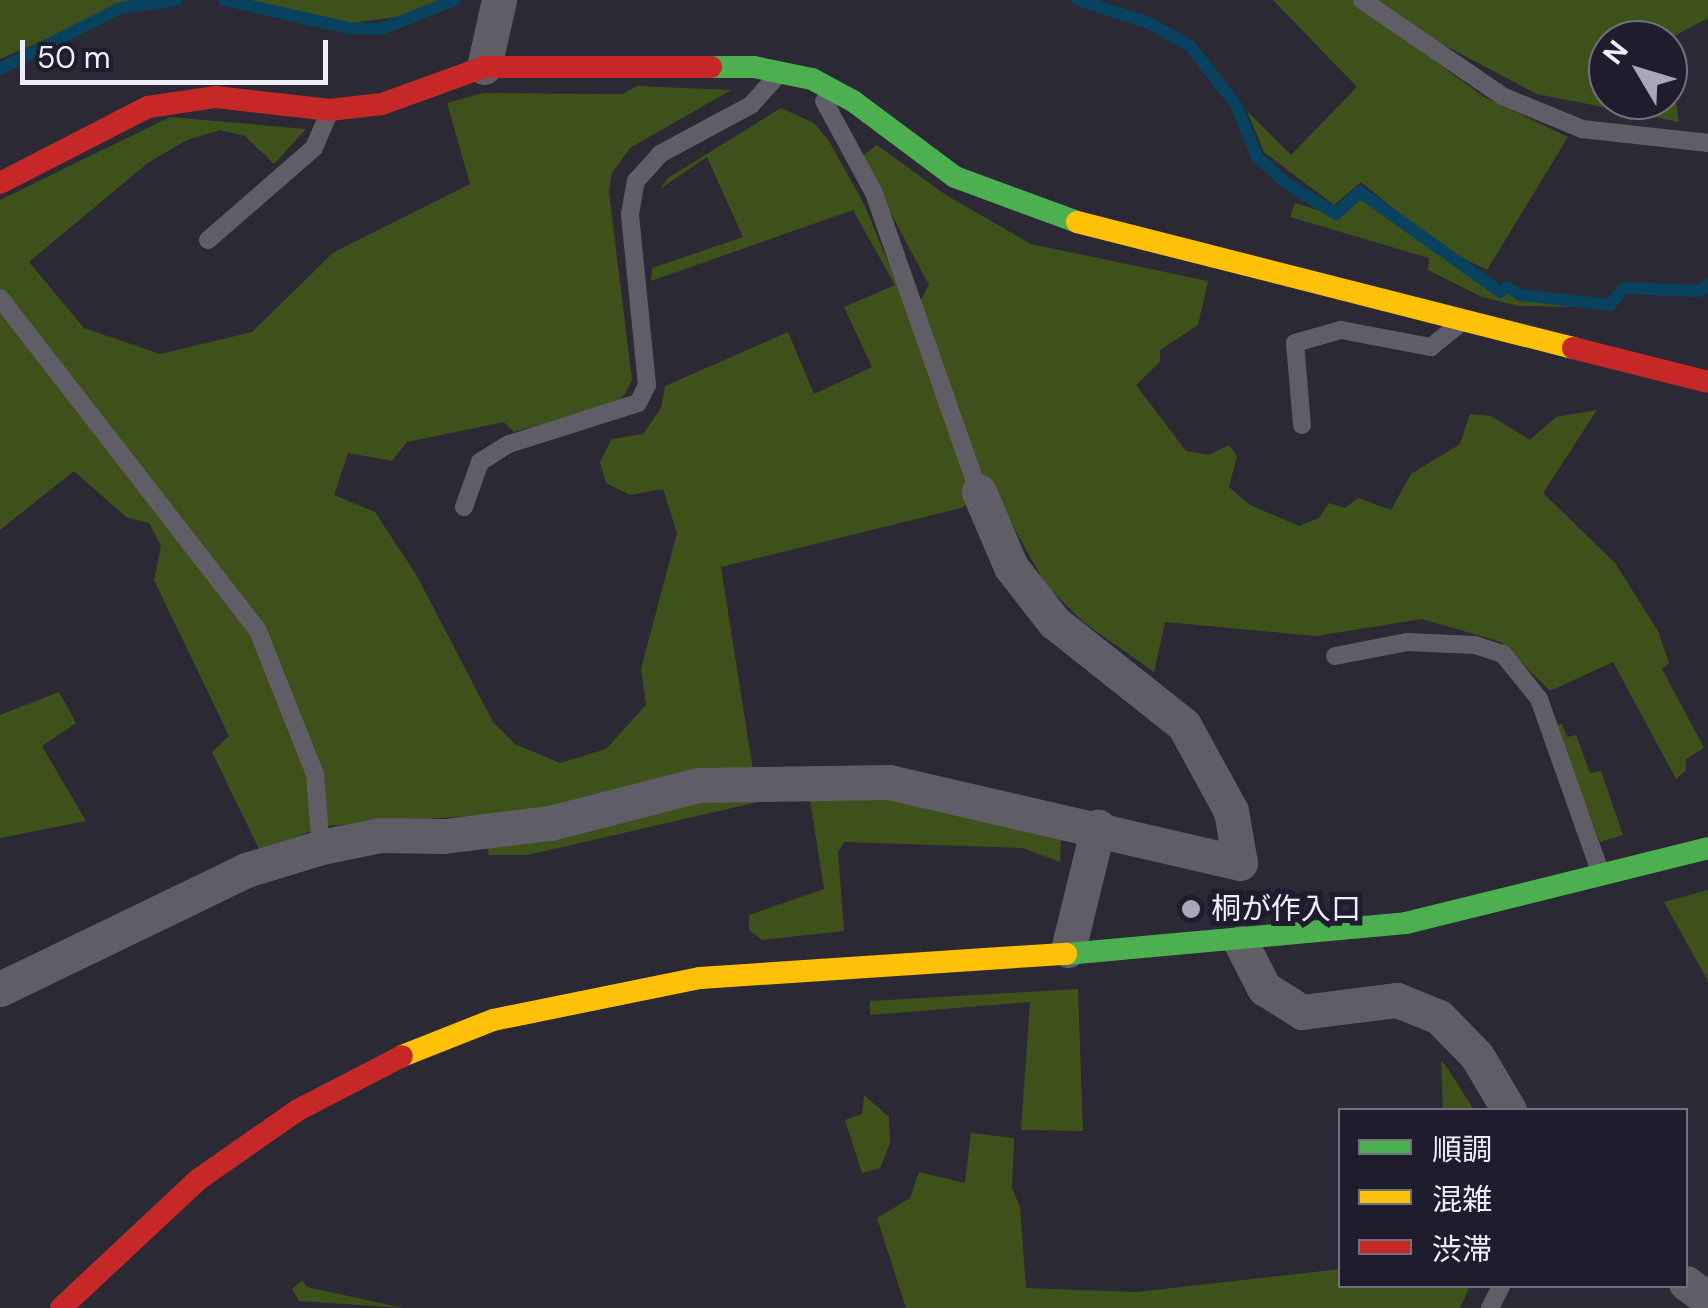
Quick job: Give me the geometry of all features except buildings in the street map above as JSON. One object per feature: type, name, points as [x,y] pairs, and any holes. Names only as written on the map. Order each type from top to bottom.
[{"type":"street","points":[[484,67],[499,0]]},
{"type":"street","points":[[0,183],[148,107],[216,97],[330,110],[382,104],[484,67],[781,72],[812,79],[854,100],[955,177],[1037,212],[1708,382]]},
{"type":"street","points":[[0,989],[246,870],[321,847],[380,835],[444,836],[550,823],[698,785],[889,782],[1098,827],[1240,864],[1231,811],[1184,725],[1054,622],[1011,567],[979,492]]},
{"type":"street","points":[[1068,950],[1098,827]]},
{"type":"street","points":[[61,1308],[199,1179],[284,1120],[403,1054],[493,1020],[700,978],[1068,950],[1241,943],[1406,923],[1708,848]]},
{"type":"street","points":[[1241,943],[1264,988],[1302,1012],[1397,1000],[1439,1017],[1477,1056],[1508,1108]]},
{"type":"lane","points":[[1362,0],[1502,96],[1582,129],[1708,143]]},
{"type":"lane","points":[[464,507],[480,462],[509,444],[638,403],[648,386],[630,214],[636,182],[660,154],[751,104],[781,72]]},
{"type":"lane","points":[[812,79],[874,193],[979,492]]},
{"type":"lane","points":[[208,240],[314,148],[330,110]]},
{"type":"lane","points":[[0,298],[258,630],[314,774],[321,847]]},
{"type":"lane","points":[[1302,425],[1296,344],[1341,330],[1432,347],[1463,321]]},
{"type":"lane","points":[[1335,656],[1407,642],[1474,645],[1503,654],[1539,699],[1602,876]]},
{"type":"green space","points":[[0,0],[138,0],[0,59]]},
{"type":"green space","points":[[246,0],[438,0],[410,15],[352,23]]},
{"type":"green space","points":[[1273,0],[1352,0],[1484,97],[1568,137],[1487,270],[1442,248],[1361,182],[1334,205],[1264,152],[1247,111],[1291,155],[1357,87]]},
{"type":"green space","points":[[1359,0],[1708,0],[1708,18],[1688,29],[1688,20],[1588,20],[1588,104],[1537,94]]},
{"type":"green space","points":[[637,86],[731,90],[630,148],[612,173],[609,192],[632,380],[624,395],[617,403],[514,432],[504,422],[407,442],[392,461],[348,453],[334,495],[375,512],[417,576],[493,722],[515,744],[560,763],[606,749],[646,705],[641,669],[677,533],[663,489],[630,495],[606,483],[600,462],[612,439],[643,434],[661,408],[665,386],[788,332],[814,394],[872,367],[844,307],[895,285],[853,210],[651,281],[652,268],[743,237],[707,157],[660,189],[668,178],[781,108],[814,123],[829,141],[864,204],[911,317],[929,285],[861,157],[877,145],[946,195],[1031,244],[1208,281],[1198,325],[1160,350],[1160,362],[1136,385],[1186,451],[1209,455],[1229,445],[1237,456],[1229,487],[1250,505],[1299,526],[1319,518],[1329,503],[1345,508],[1358,498],[1391,510],[1411,474],[1460,444],[1470,414],[1491,416],[1530,440],[1556,417],[1597,410],[1543,493],[1615,563],[1658,631],[1669,663],[1662,669],[1704,748],[1686,759],[1686,770],[1676,779],[1613,662],[1550,691],[1501,642],[1422,619],[1316,636],[1165,622],[1154,672],[1083,622],[1046,585],[993,490],[961,508],[721,567],[758,802],[528,855],[489,855],[481,815],[328,826],[259,849],[212,752],[229,736],[154,580],[161,546],[149,523],[126,517],[74,471],[0,530],[0,200],[170,117],[306,129],[274,164],[245,136],[220,130],[187,140],[149,162],[29,262],[84,328],[160,354],[252,332],[334,252],[470,184],[447,103],[483,93],[623,94]]},
{"type":"green space","points":[[1361,193],[1443,257],[1480,274],[1499,294],[1507,288],[1520,297],[1579,307],[1518,306],[1482,297],[1428,270],[1429,258],[1290,217],[1295,203],[1337,216]]},
{"type":"green space","points":[[59,692],[76,723],[42,746],[86,821],[0,838],[0,715]]},
{"type":"green space","points":[[1562,724],[1567,737],[1576,735],[1590,773],[1601,771],[1623,835],[1600,842],[1556,725]]},
{"type":"green space","points":[[872,796],[1061,838],[1060,862],[1023,848],[844,842],[838,852],[844,931],[762,940],[749,930],[749,915],[824,889],[810,800]]},
{"type":"green space","points":[[1708,890],[1708,981],[1664,902]]},
{"type":"green space","points":[[1078,989],[1083,1131],[1021,1130],[1030,1002],[870,1015],[870,1001]]},
{"type":"green space","points":[[1441,1060],[1473,1108],[1443,1108]]},
{"type":"green space","points":[[864,1095],[889,1117],[890,1143],[880,1168],[862,1173],[845,1120],[862,1114]]},
{"type":"green space","points":[[971,1133],[1014,1138],[1012,1188],[1020,1207],[1026,1288],[1137,1292],[1338,1269],[1338,1288],[1469,1288],[1460,1308],[906,1308],[877,1218],[910,1198],[919,1172],[965,1183]]},
{"type":"green space","points":[[302,1280],[307,1287],[403,1308],[299,1301],[292,1289]]},
{"type":"waterway","points":[[0,69],[120,8],[176,0]]},
{"type":"waterway","points":[[224,0],[348,28],[382,29],[455,0]]},
{"type":"waterway","points":[[1078,0],[1149,23],[1190,46],[1236,105],[1257,157],[1286,183],[1336,214],[1360,192],[1500,292],[1507,287],[1521,295],[1610,305],[1624,288],[1700,291],[1708,284]]},
{"type":"traffic: fast","points":[[711,67],[754,67],[812,79],[853,101],[955,177],[1077,222]]},
{"type":"traffic: fast","points":[[1066,954],[1406,923],[1708,848]]},
{"type":"traffic: slow","points":[[1077,222],[1573,348]]},
{"type":"traffic: slow","points":[[402,1056],[493,1020],[700,978],[1066,954]]},
{"type":"traffic: jam","points":[[0,183],[148,107],[216,97],[330,110],[382,104],[484,67],[711,67]]},
{"type":"traffic: jam","points":[[1573,348],[1708,382]]},
{"type":"traffic: jam","points":[[61,1308],[199,1179],[298,1110],[402,1056]]},
{"type":"place","name":"桐が作入口","points":[[1191,909]]}]
